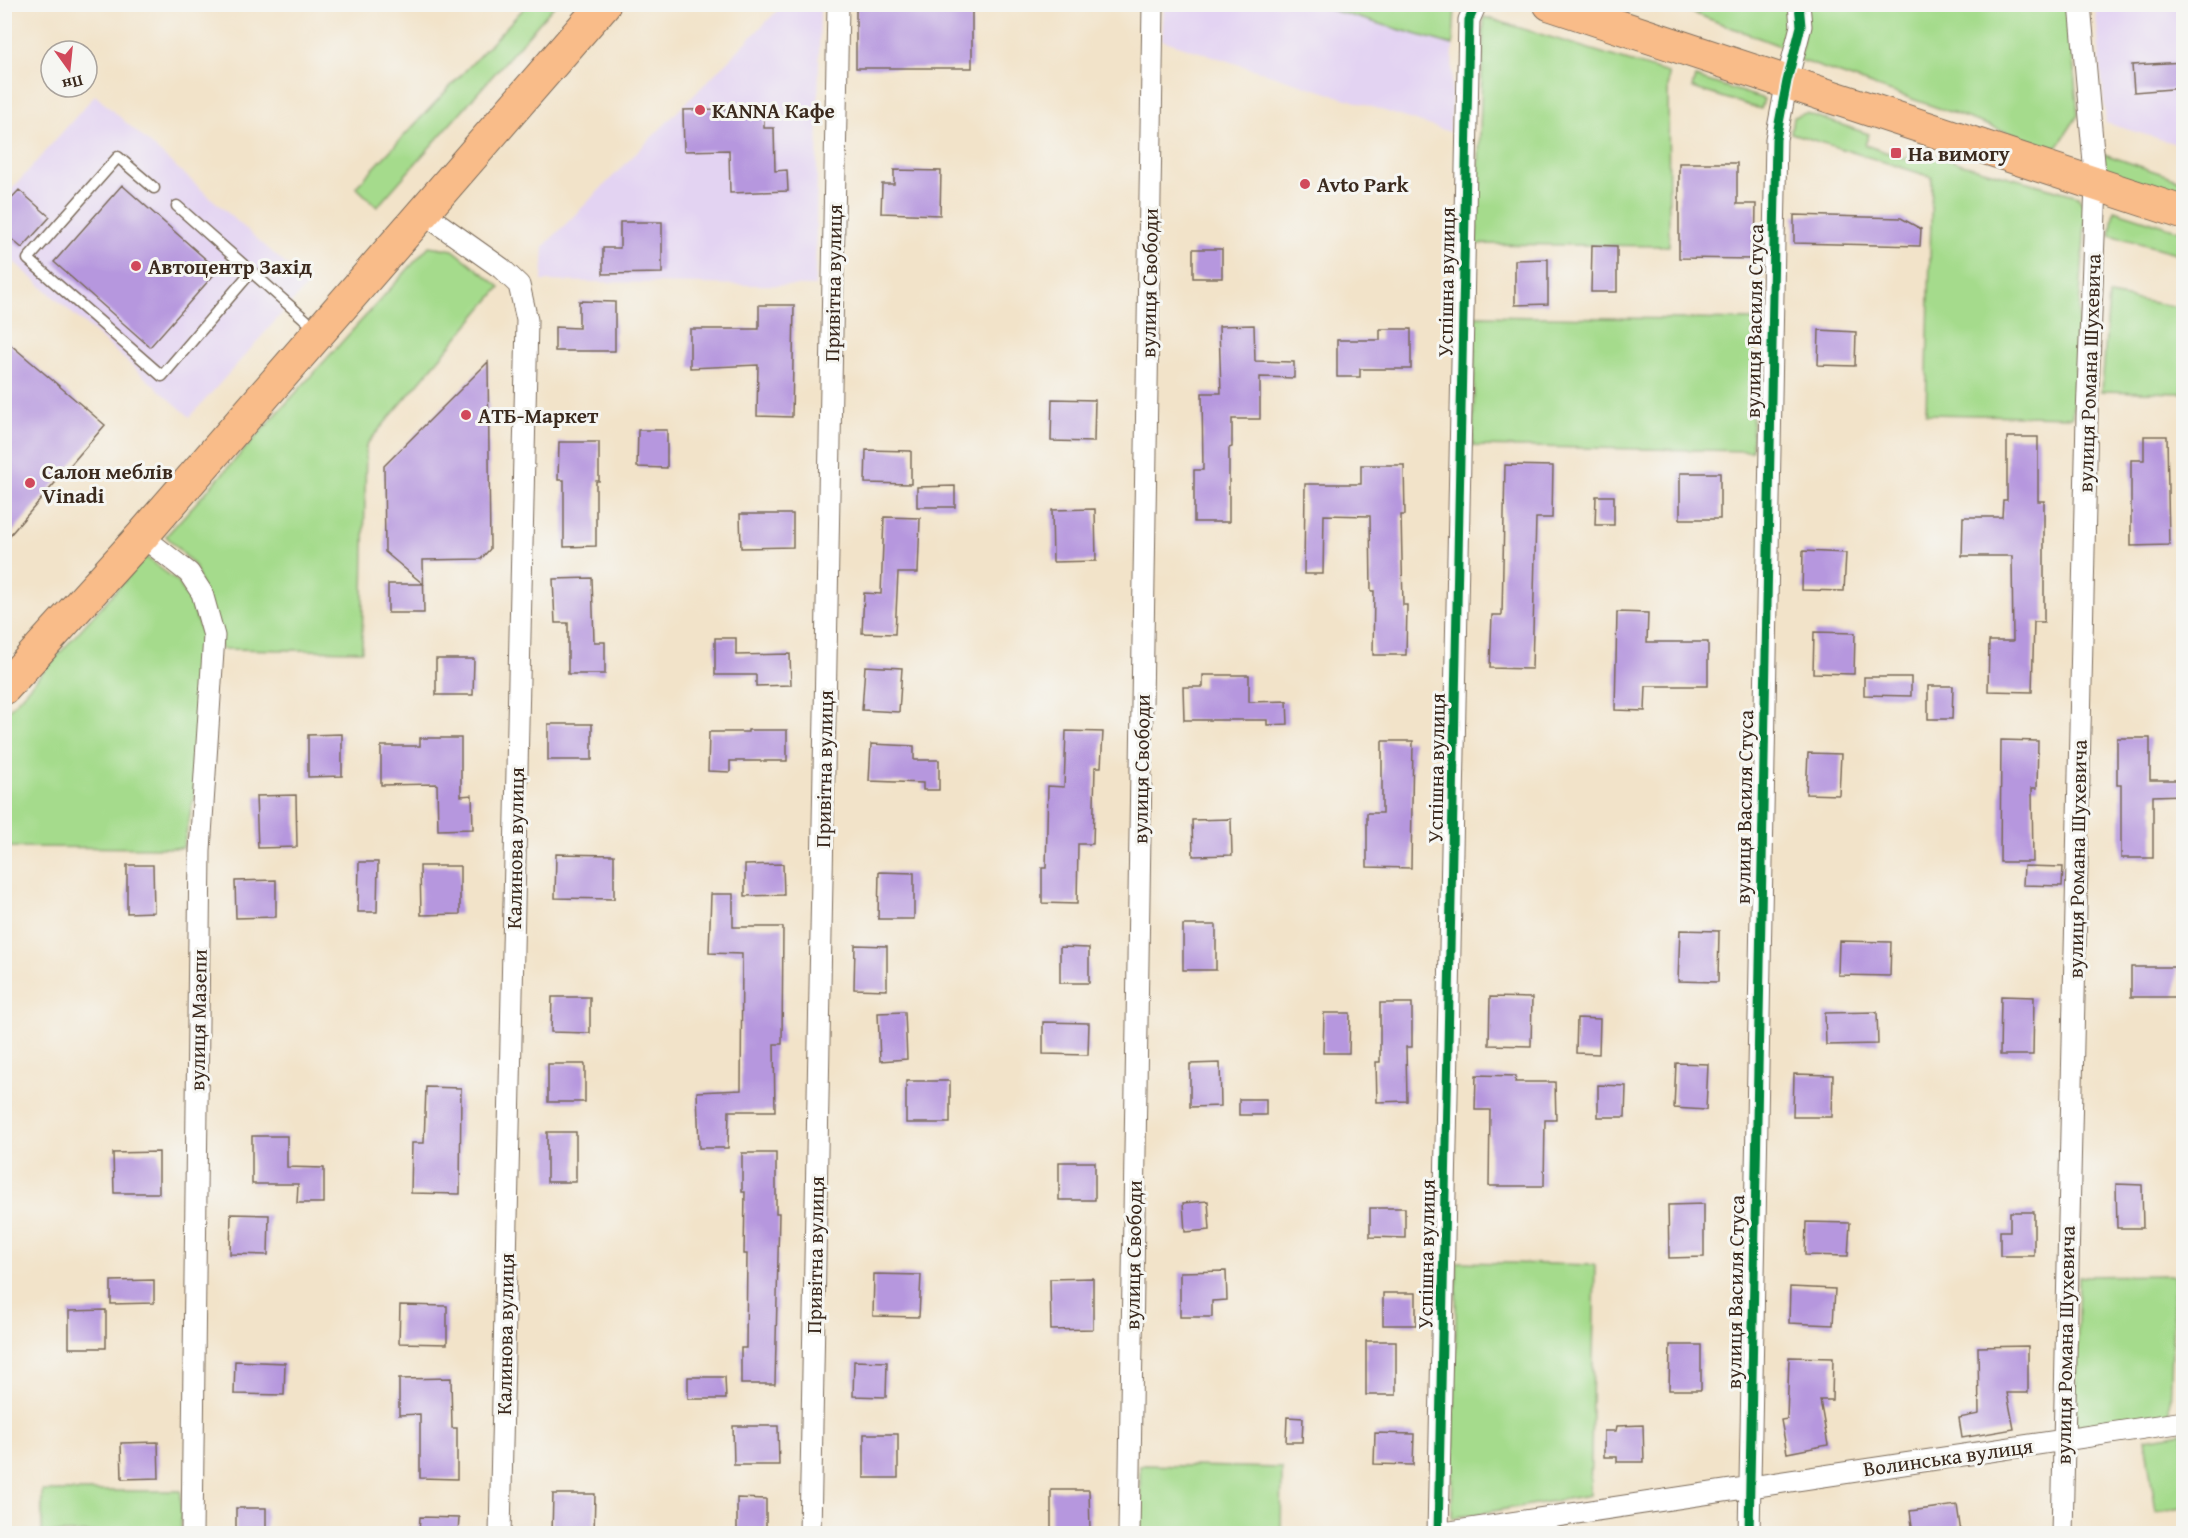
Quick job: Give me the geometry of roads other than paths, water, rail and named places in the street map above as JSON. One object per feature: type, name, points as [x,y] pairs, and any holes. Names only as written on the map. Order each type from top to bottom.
[{"type":"main road","points":[[4,688],[142,536],[604,4]]},
{"type":"main road","points":[[1550,4],[2184,213]]},
{"type":"street","name":"Привітна вулиця","points":[[810,1533],[838,4]]},
{"type":"street","name":"вулиця Свободи","points":[[1129,1533],[1153,4]]},
{"type":"street","name":"Успішна вулиця","points":[[1438,1533],[1469,20],[1476,4]]},
{"type":"street","name":"вулиця Василя Стуса","points":[[1749,1533],[1776,139],[1801,26],[1799,4]]},
{"type":"street","name":"вулиця Романа Шухевича","points":[[2062,1533],[2087,416],[2096,185],[2080,4]]},
{"type":"street","name":"Калинова вулиця","points":[[422,212],[501,268],[519,285],[527,320],[500,1533]]},
{"type":"street","name":"вулиця Мазепи","points":[[142,536],[189,573],[202,593],[214,636],[200,850],[192,1533]]},
{"type":"street","name":"Волинська вулиця","points":[[1438,1533],[2184,1422]]},
{"type":"lane","points":[[154,188],[118,158],[28,259],[162,376],[251,272]]},
{"type":"lane","points":[[177,206],[318,332]]},
{"type":"place","name":"KANNA Кафе","points":[[700,110]]},
{"type":"place","name":"На вимогу","points":[[1896,153]]},
{"type":"place","name":"Avto Park","points":[[1305,184]]},
{"type":"place","name":"Автоцентр Захід","points":[[136,266]]},
{"type":"place","name":"АТБ-Маркет","points":[[466,415]]},
{"type":"place","name":"Салон меблів Vinadi","points":[[30,483]]}]
